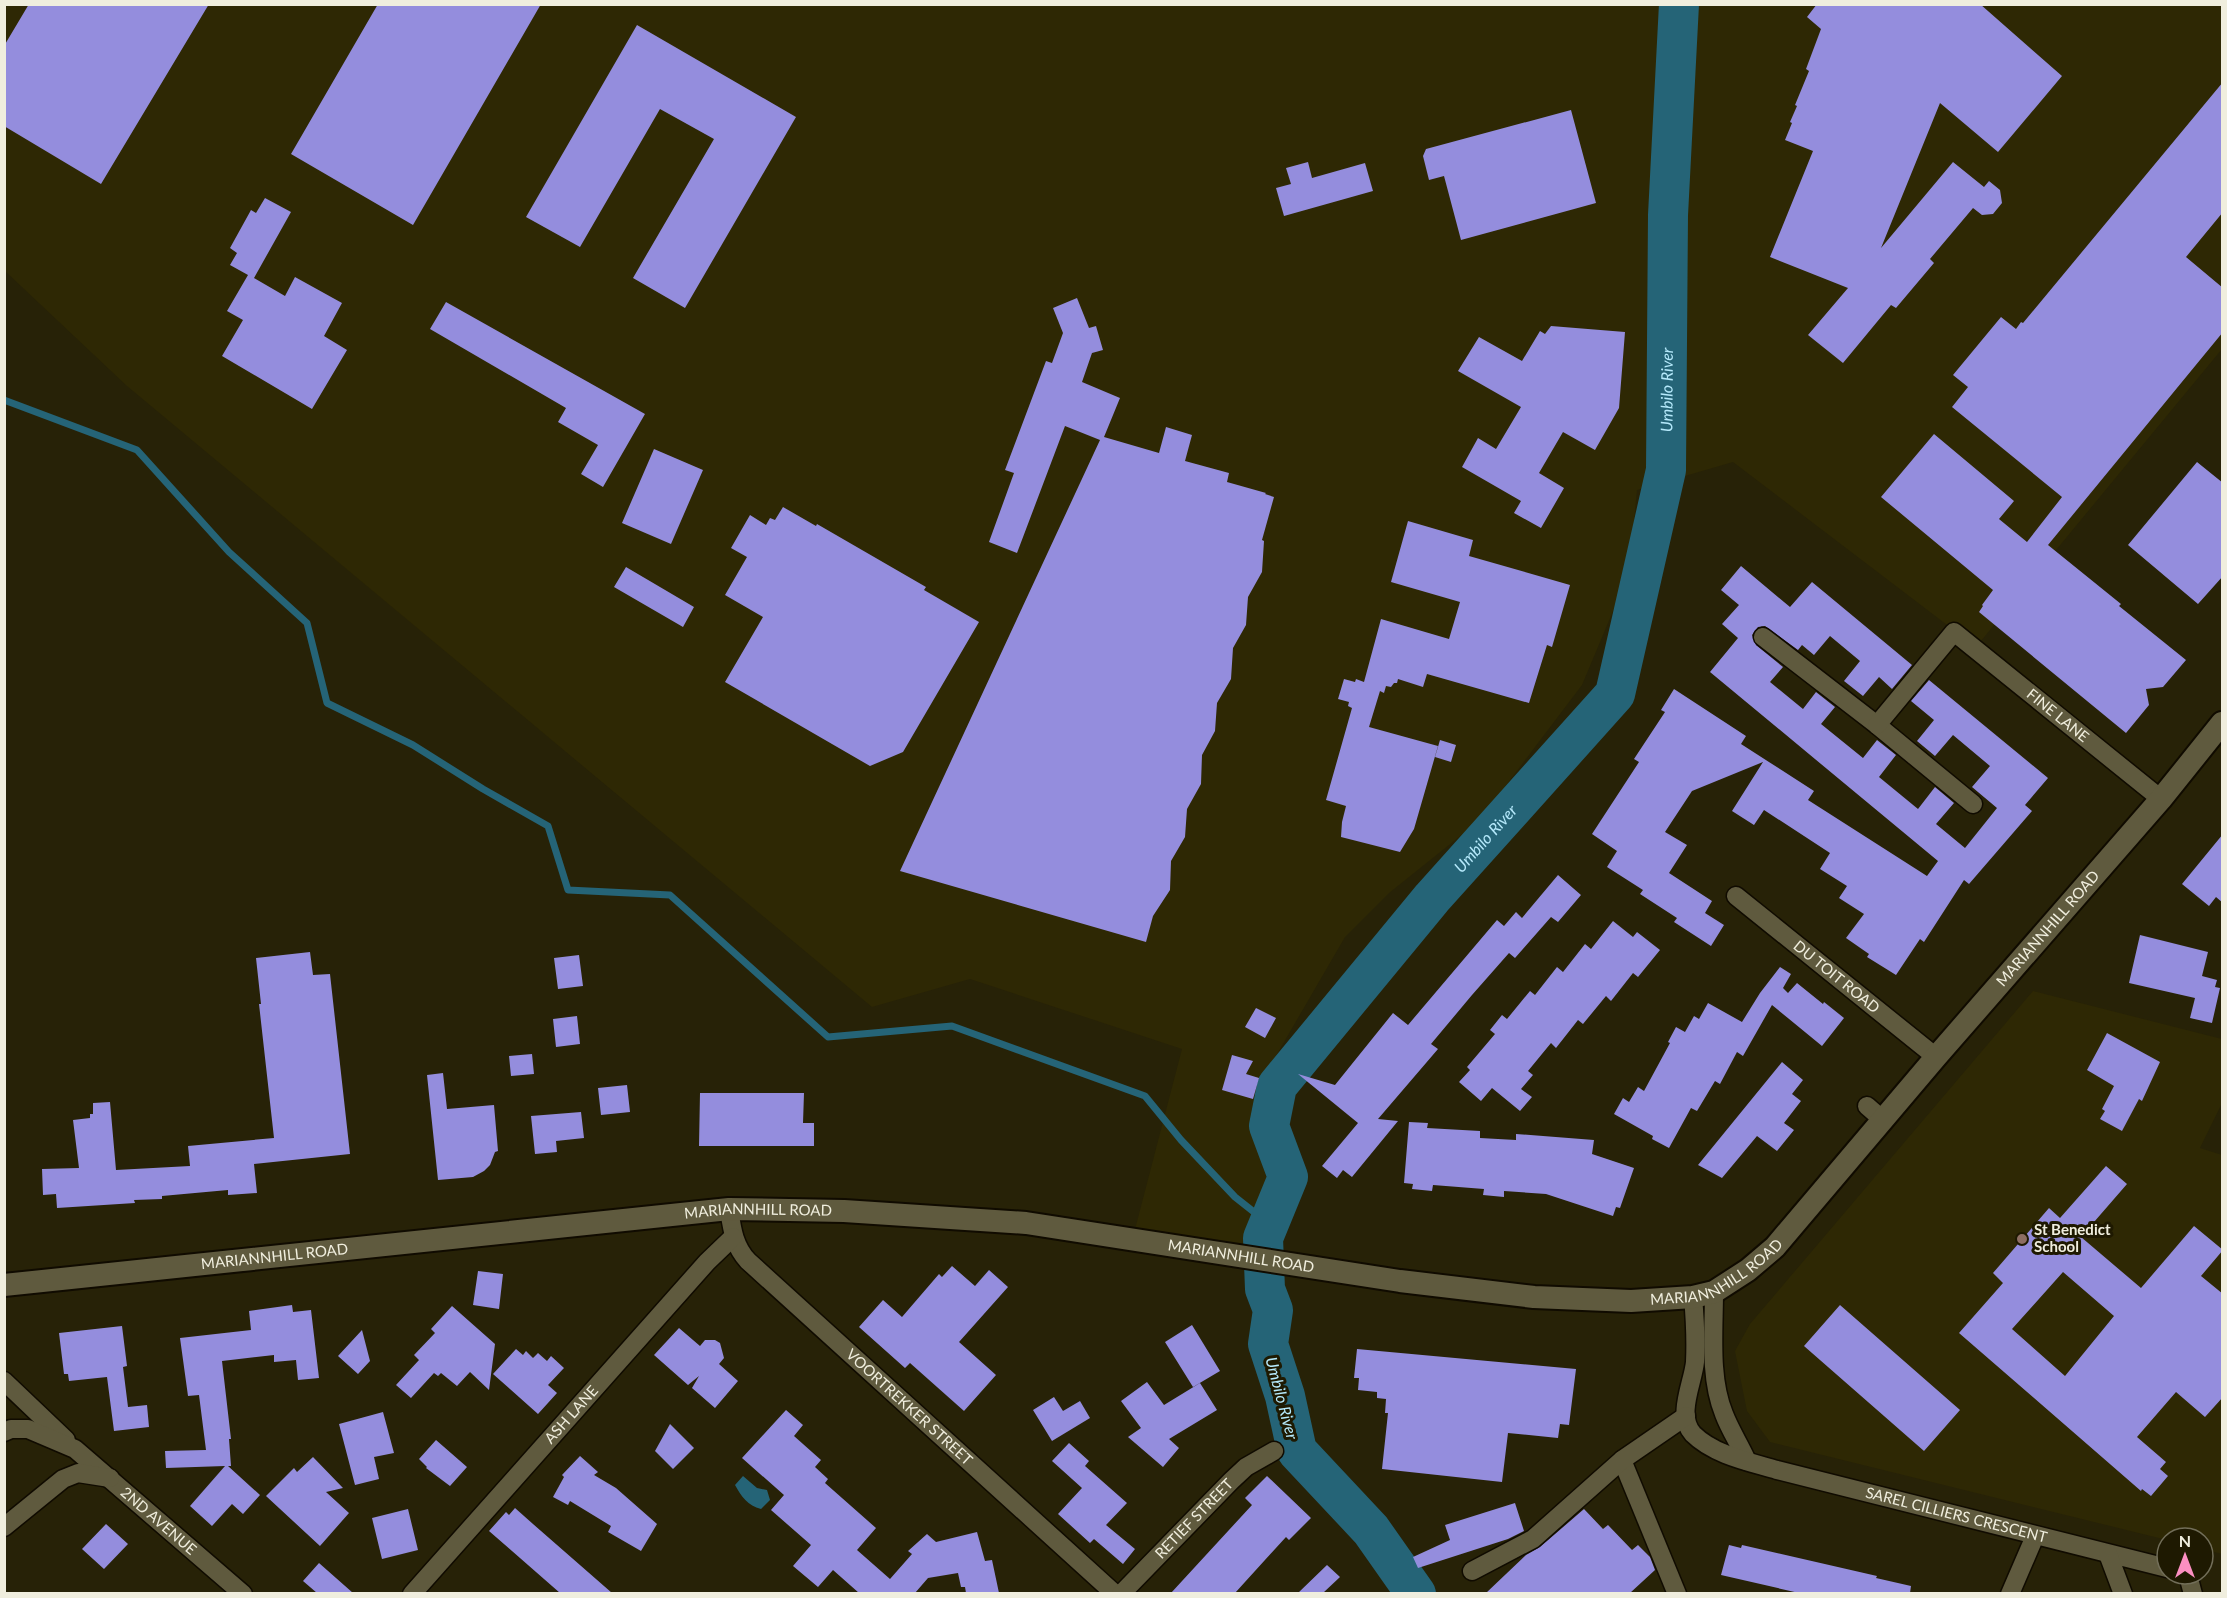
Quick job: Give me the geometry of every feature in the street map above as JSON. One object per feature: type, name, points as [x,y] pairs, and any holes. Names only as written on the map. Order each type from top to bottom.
[{"type":"street","name":"FINE LANE","points":[[1877,725],[1954,632],[2161,799]]},
{"type":"street","points":[[1763,637],[1877,725],[1973,804]]},
{"type":"street","name":"MARIANNHILL ROAD","points":[[4,1285],[729,1209],[911,1214],[1026,1223],[1303,1267],[1534,1297],[1631,1301],[1704,1295],[1748,1270],[1775,1247],[1875,1113],[1936,1057],[2161,799],[2223,723]]},
{"type":"street","name":"DU TOIT ROAD","points":[[1736,896],[1936,1057]]},
{"type":"street","name":"VOORTREKKER STREET","points":[[729,1209],[733,1237],[748,1261],[1114,1593]]},
{"type":"street","name":"ASH LANE","points":[[412,1593],[707,1262],[733,1237]]},
{"type":"street","points":[[1472,1571],[1533,1539],[1622,1460],[1686,1416],[1704,1295]]},
{"type":"street","points":[[1704,1295],[1719,1399],[1724,1415],[1747,1461]]},
{"type":"street","name":"2ND AVENUE","points":[[4,1381],[75,1449],[243,1593]]},
{"type":"street","name":"SAREL CILLIERS CRESCENT","points":[[1686,1416],[1689,1428],[1703,1442],[1747,1461],[2155,1565]]},
{"type":"street","name":"2ND AVENUE","points":[[4,1432],[11,1429],[28,1429],[75,1449]]},
{"type":"street","name":"RETIEF STREET","points":[[1121,1593],[1246,1467],[1274,1451]]},
{"type":"street","points":[[1622,1460],[1677,1593]]},
{"type":"street","points":[[4,1527],[63,1479],[78,1473],[110,1478]]},
{"type":"street","points":[[2010,1593],[2035,1536]]},
{"type":"street","points":[[2108,1554],[2123,1593]]},
{"type":"shaded area","points":[[4,5],[2222,5],[2222,349],[1976,647],[1733,462],[1637,490],[1629,573],[1582,685],[1479,821],[1389,893],[1345,937],[1262,1080],[1251,1129],[1269,1185],[1258,1259],[1133,1237],[1182,1049],[970,979],[872,1007],[127,386],[5,271]]},
{"type":"shaded area","name":"St Benedict School","points":[[2033,991],[2222,1039],[2222,1103],[2200,1148],[2222,1155],[2222,1554],[2215,1552],[2215,1526],[2155,1526],[2155,1537],[1770,1442],[1747,1411],[1735,1351],[1750,1324]]},
{"type":"water","points":[[743,1476],[757,1488],[767,1490],[770,1500],[761,1509],[745,1500],[735,1485]]},
{"type":"building","points":[[29,4],[209,4],[101,184],[4,126],[4,46]]},
{"type":"building","points":[[378,4],[541,4],[413,225],[291,154]]},
{"type":"building","points":[[1817,4],[1980,4],[2062,76],[1998,152],[1940,103],[1881,248],[1953,162],[1984,187],[1989,181],[2000,190],[2002,203],[1993,214],[1982,215],[1973,208],[1930,259],[1934,263],[1896,308],[1891,305],[1843,363],[1808,335],[1848,288],[1770,257],[1813,151],[1785,140],[1797,106],[1795,105],[1809,71],[1806,69],[1821,29],[1807,17]]},
{"type":"building","points":[[637,25],[796,117],[685,308],[633,278],[714,139],[660,109],[580,247],[526,217]]},
{"type":"building","points":[[2223,82],[2223,212],[2186,257],[2223,288],[2223,332],[2048,545],[2186,660],[2163,687],[2146,689],[2149,705],[2126,733],[1979,612],[1993,590],[1881,497],[1934,434],[2014,501],[1999,519],[2027,542],[2062,497],[1952,407],[1968,387],[1953,375],[2001,317],[2016,329],[2021,322],[2023,323]]},
{"type":"building","points":[[1571,110],[1596,203],[1461,240],[1444,176],[1429,180],[1423,156],[1426,149]]},
{"type":"building","points":[[1308,162],[1312,178],[1365,163],[1373,191],[1284,216],[1276,188],[1291,184],[1286,168]]},
{"type":"building","points":[[265,198],[291,212],[254,278],[285,296],[295,277],[342,303],[324,336],[347,350],[312,409],[222,356],[243,320],[227,311],[248,275],[230,265],[237,253],[230,248],[251,210],[256,213]]},
{"type":"building","points":[[1077,298],[1089,328],[1096,326],[1103,350],[1092,353],[1082,382],[1120,398],[1104,437],[1159,453],[1166,427],[1192,435],[1185,461],[1229,473],[1227,482],[1274,497],[1262,540],[1264,541],[1262,572],[1248,597],[1246,625],[1233,648],[1231,679],[1217,703],[1215,731],[1202,755],[1201,784],[1187,809],[1185,837],[1171,861],[1170,890],[1153,916],[1146,942],[900,871],[1100,440],[1065,426],[1017,553],[989,542],[1014,473],[1005,470],[1046,361],[1052,363],[1063,333],[1053,308]]},
{"type":"building","points":[[446,302],[645,414],[603,487],[581,474],[598,445],[558,422],[566,408],[430,329]]},
{"type":"building","points":[[1551,326],[1625,332],[1619,408],[1595,450],[1563,432],[1539,473],[1564,488],[1541,528],[1514,513],[1521,501],[1462,467],[1478,438],[1496,449],[1521,407],[1458,371],[1479,337],[1522,361],[1540,331],[1545,334]]},
{"type":"building","points":[[654,449],[703,470],[671,544],[622,523]]},
{"type":"building","points":[[2197,462],[2223,483],[2223,576],[2198,604],[2128,545]]},
{"type":"building","points":[[783,507],[926,587],[924,590],[979,622],[903,752],[870,766],[725,682],[763,617],[725,595],[747,557],[731,548],[750,515],[766,525],[770,518],[775,520]]},
{"type":"building","points":[[1408,521],[1473,540],[1469,556],[1570,585],[1552,647],[1547,645],[1529,703],[1427,674],[1423,687],[1398,679],[1397,683],[1391,687],[1386,686],[1384,693],[1380,691],[1369,727],[1438,746],[1414,829],[1400,852],[1341,837],[1346,806],[1326,800],[1352,708],[1348,706],[1349,702],[1338,699],[1344,679],[1364,682],[1381,619],[1449,639],[1460,602],[1391,582]]},
{"type":"building","points":[[1741,566],[1790,607],[1812,582],[1912,665],[1892,689],[1879,677],[1863,696],[1844,681],[1860,661],[1830,636],[1814,655],[1802,645],[1798,650],[1765,626],[1758,627],[1752,635],[1756,645],[1783,667],[1770,682],[1803,709],[1816,692],[1835,707],[1821,724],[1863,758],[1877,740],[1896,755],[1879,777],[1918,809],[1935,787],[1954,803],[1936,824],[1965,848],[1997,808],[1972,787],[1990,766],[1953,735],[1935,756],[1917,741],[1934,720],[1911,701],[1929,680],[2048,778],[2025,805],[2032,811],[1969,884],[1964,880],[1924,942],[1920,939],[1896,975],[1867,957],[1869,954],[1846,938],[1864,914],[1839,898],[1847,886],[1820,869],[1830,853],[1764,810],[1754,825],[1732,811],[1763,762],[1692,791],[1665,832],[1687,845],[1669,873],[1712,901],[1705,913],[1724,925],[1711,946],[1674,922],[1677,918],[1640,894],[1643,890],[1607,867],[1617,851],[1592,834],[1639,762],[1634,759],[1665,712],[1661,710],[1674,689],[1746,736],[1741,744],[1814,791],[1808,800],[1927,876],[1938,861],[1710,672],[1738,638],[1722,624],[1739,605],[1721,590]]},
{"type":"building","points":[[626,567],[694,607],[683,627],[614,587]]},
{"type":"building","points":[[1440,740],[1456,745],[1451,762],[1435,757]]},
{"type":"building","points":[[2223,834],[2223,903],[2216,897],[2209,906],[2182,884]]},
{"type":"building","points":[[1558,875],[1581,895],[1558,922],[1551,917],[1515,958],[1509,953],[1472,995],[1431,1044],[1438,1049],[1378,1119],[1398,1121],[1352,1177],[1343,1170],[1337,1178],[1322,1166],[1358,1123],[1298,1074],[1335,1085],[1393,1013],[1408,1025],[1497,920],[1504,926],[1516,912],[1522,918]]},
{"type":"building","points":[[1613,921],[1633,937],[1637,932],[1660,950],[1638,977],[1633,973],[1611,1001],[1606,996],[1583,1024],[1578,1020],[1556,1048],[1551,1043],[1528,1071],[1533,1075],[1521,1089],[1532,1097],[1520,1111],[1492,1088],[1481,1101],[1459,1082],[1470,1070],[1467,1067],[1495,1034],[1490,1030],[1502,1015],[1507,1019],[1530,991],[1535,995],[1557,967],[1563,972],[1585,944],[1591,949]]},
{"type":"building","points":[[2140,935],[2208,952],[2202,976],[2217,980],[2215,987],[2220,988],[2212,1023],[2190,1018],[2195,998],[2129,983]]},
{"type":"building","points":[[310,952],[313,975],[330,974],[350,1154],[254,1164],[257,1193],[228,1195],[228,1190],[162,1196],[162,1199],[134,1200],[135,1203],[57,1208],[56,1194],[43,1195],[42,1169],[79,1168],[73,1120],[90,1118],[90,1114],[93,1114],[93,1103],[110,1102],[116,1170],[190,1166],[188,1146],[274,1138],[256,958]]},
{"type":"building","points":[[579,955],[583,986],[558,989],[554,958]]},
{"type":"building","points":[[1780,967],[1791,974],[1783,988],[1788,993],[1797,983],[1844,1018],[1822,1046],[1772,1005],[1743,1056],[1737,1052],[1720,1084],[1715,1081],[1697,1111],[1691,1108],[1669,1148],[1614,1114],[1623,1098],[1629,1102],[1638,1087],[1644,1091],[1676,1027],[1685,1032],[1694,1016],[1699,1019],[1708,1003],[1742,1022]]},
{"type":"building","points":[[1256,1008],[1276,1018],[1265,1038],[1245,1027]]},
{"type":"building","points":[[577,1016],[580,1044],[556,1047],[553,1019]]},
{"type":"building","points":[[2107,1033],[2160,1062],[2142,1101],[2139,1099],[2122,1131],[2100,1119],[2105,1111],[2102,1109],[2114,1086],[2087,1070]]},
{"type":"building","points":[[532,1054],[534,1074],[511,1076],[509,1056]]},
{"type":"building","points":[[1232,1055],[1253,1061],[1246,1074],[1259,1078],[1253,1099],[1222,1090]]},
{"type":"building","points":[[1782,1062],[1803,1080],[1792,1094],[1801,1101],[1784,1123],[1794,1130],[1777,1151],[1757,1136],[1722,1178],[1698,1165]]},
{"type":"building","points":[[443,1073],[447,1109],[494,1105],[498,1151],[495,1152],[490,1165],[473,1177],[438,1180],[427,1075]]},
{"type":"building","points":[[627,1085],[630,1112],[601,1115],[598,1088]]},
{"type":"building","points":[[700,1093],[804,1093],[803,1123],[814,1123],[814,1146],[699,1146]]},
{"type":"building","points":[[581,1112],[584,1138],[556,1141],[557,1152],[535,1154],[531,1116]]},
{"type":"building","points":[[1409,1122],[1428,1123],[1427,1128],[1480,1131],[1480,1138],[1516,1140],[1516,1134],[1594,1140],[1592,1154],[1634,1168],[1620,1208],[1616,1207],[1613,1216],[1546,1194],[1504,1191],[1504,1197],[1483,1195],[1484,1189],[1433,1185],[1432,1191],[1412,1189],[1413,1184],[1404,1183]]},
{"type":"building","points":[[2106,1166],[2127,1184],[2081,1237],[2141,1288],[2194,1226],[2223,1250],[2201,1276],[2223,1294],[2223,1397],[2205,1417],[2176,1392],[2137,1437],[2166,1462],[2160,1469],[2168,1476],[2151,1496],[2142,1489],[2141,1491],[1959,1333],[2003,1283],[1993,1273],[2049,1208],[2060,1218]],"holes":[[[2063,1272],[2114,1316],[2065,1376],[2012,1329]]]},
{"type":"building","points":[[952,1266],[975,1286],[989,1270],[1008,1287],[959,1342],[996,1375],[964,1411],[910,1363],[905,1368],[859,1327],[883,1300],[902,1317],[939,1274],[942,1277]]},
{"type":"building","points":[[478,1271],[503,1274],[499,1309],[473,1305]]},
{"type":"building","points":[[292,1305],[293,1312],[311,1310],[319,1378],[298,1380],[296,1360],[274,1362],[274,1355],[222,1361],[231,1439],[229,1439],[231,1466],[228,1466],[260,1495],[243,1514],[232,1504],[212,1526],[190,1506],[225,1466],[166,1468],[165,1451],[206,1450],[199,1395],[188,1396],[180,1338],[251,1330],[249,1311]]},
{"type":"building","points":[[1840,1305],[1960,1410],[1924,1451],[1804,1346]]},
{"type":"building","points":[[452,1306],[495,1344],[489,1390],[470,1372],[457,1386],[441,1373],[438,1376],[434,1373],[411,1398],[396,1385],[419,1360],[414,1355],[435,1333],[431,1329]]},
{"type":"building","points":[[1192,1325],[1220,1371],[1193,1387],[1165,1342]]},
{"type":"building","points":[[122,1326],[127,1366],[123,1367],[128,1407],[147,1405],[149,1427],[114,1431],[107,1377],[69,1381],[68,1374],[64,1374],[59,1333]]},
{"type":"building","points":[[679,1328],[700,1346],[705,1340],[715,1340],[720,1343],[724,1358],[719,1364],[738,1381],[715,1408],[692,1388],[699,1376],[688,1385],[654,1355]]},
{"type":"building","points":[[362,1330],[370,1361],[358,1374],[338,1356]]},
{"type":"building","points":[[516,1349],[523,1355],[526,1351],[533,1358],[538,1353],[547,1361],[551,1356],[564,1368],[548,1385],[557,1393],[538,1414],[493,1374]]},
{"type":"building","points":[[1357,1349],[1576,1369],[1569,1425],[1560,1424],[1558,1438],[1508,1433],[1502,1482],[1382,1469],[1388,1413],[1385,1413],[1386,1399],[1377,1398],[1377,1392],[1358,1390],[1359,1378],[1354,1378]]},
{"type":"building","points":[[1147,1382],[1164,1405],[1200,1383],[1217,1410],[1169,1439],[1179,1448],[1163,1467],[1128,1437],[1141,1428],[1121,1401]]},
{"type":"building","points":[[1054,1397],[1063,1411],[1080,1401],[1090,1418],[1052,1441],[1033,1410]]},
{"type":"building","points":[[786,1410],[803,1425],[794,1436],[821,1460],[815,1467],[828,1479],[825,1483],[876,1528],[857,1550],[890,1579],[912,1554],[908,1551],[927,1534],[936,1542],[977,1532],[985,1561],[992,1560],[999,1593],[966,1593],[965,1587],[961,1587],[958,1573],[928,1578],[915,1593],[859,1593],[833,1570],[818,1587],[793,1566],[811,1545],[771,1510],[784,1495],[742,1458]]},
{"type":"building","points":[[383,1412],[394,1453],[374,1457],[379,1479],[355,1485],[339,1424]]},
{"type":"building","points":[[670,1424],[694,1448],[673,1469],[655,1451]]},
{"type":"building","points":[[436,1440],[467,1467],[450,1486],[426,1468],[419,1459]]},
{"type":"building","points":[[1069,1443],[1089,1461],[1085,1466],[1127,1503],[1106,1525],[1135,1549],[1123,1564],[1094,1539],[1090,1543],[1058,1514],[1082,1488],[1052,1461]]},
{"type":"building","points":[[580,1456],[598,1472],[594,1475],[616,1488],[657,1524],[641,1551],[608,1532],[611,1526],[570,1501],[568,1505],[553,1497],[564,1477],[562,1475]]},
{"type":"building","points":[[313,1457],[343,1488],[326,1492],[349,1513],[320,1546],[266,1496],[294,1468],[297,1472]]},
{"type":"building","points":[[1267,1476],[1311,1518],[1289,1540],[1286,1537],[1235,1593],[1171,1593],[1252,1505],[1245,1498]]},
{"type":"building","points":[[1515,1503],[1524,1531],[1508,1539],[1418,1568],[1413,1557],[1450,1540],[1445,1525]]},
{"type":"building","points":[[515,1508],[612,1593],[560,1593],[489,1531],[506,1512],[509,1515]]},
{"type":"building","points":[[408,1509],[418,1550],[382,1559],[372,1518]]},
{"type":"building","points":[[1584,1509],[1603,1529],[1608,1525],[1632,1550],[1638,1545],[1650,1557],[1655,1570],[1630,1593],[1486,1593],[1526,1555],[1540,1547]]},
{"type":"building","points":[[106,1524],[128,1544],[104,1569],[82,1549]]},
{"type":"building","points":[[1729,1545],[1741,1548],[1742,1545],[1877,1576],[1876,1578],[1911,1586],[1910,1593],[1799,1593],[1721,1575]]},
{"type":"building","points":[[319,1563],[353,1593],[317,1593],[303,1581]]},
{"type":"building","points":[[1327,1565],[1340,1577],[1323,1593],[1298,1593]]},
{"type":"waterway","name":"Umbilo River","points":[[1416,1594],[1371,1530],[1297,1451],[1285,1396],[1268,1344],[1273,1310],[1265,1289],[1263,1238],[1288,1177],[1269,1126],[1277,1086],[1432,898],[1615,694],[1666,470],[1668,215],[1679,4]]},
{"type":"waterway","points":[[4,400],[137,450],[229,552],[307,623],[327,703],[413,745],[548,826],[568,890],[670,895],[828,1037],[952,1026],[1145,1096],[1181,1140],[1235,1197],[1259,1216],[1263,1238]]},
{"type":"place","name":"St Benedict School","points":[[2022,1239]]}]
